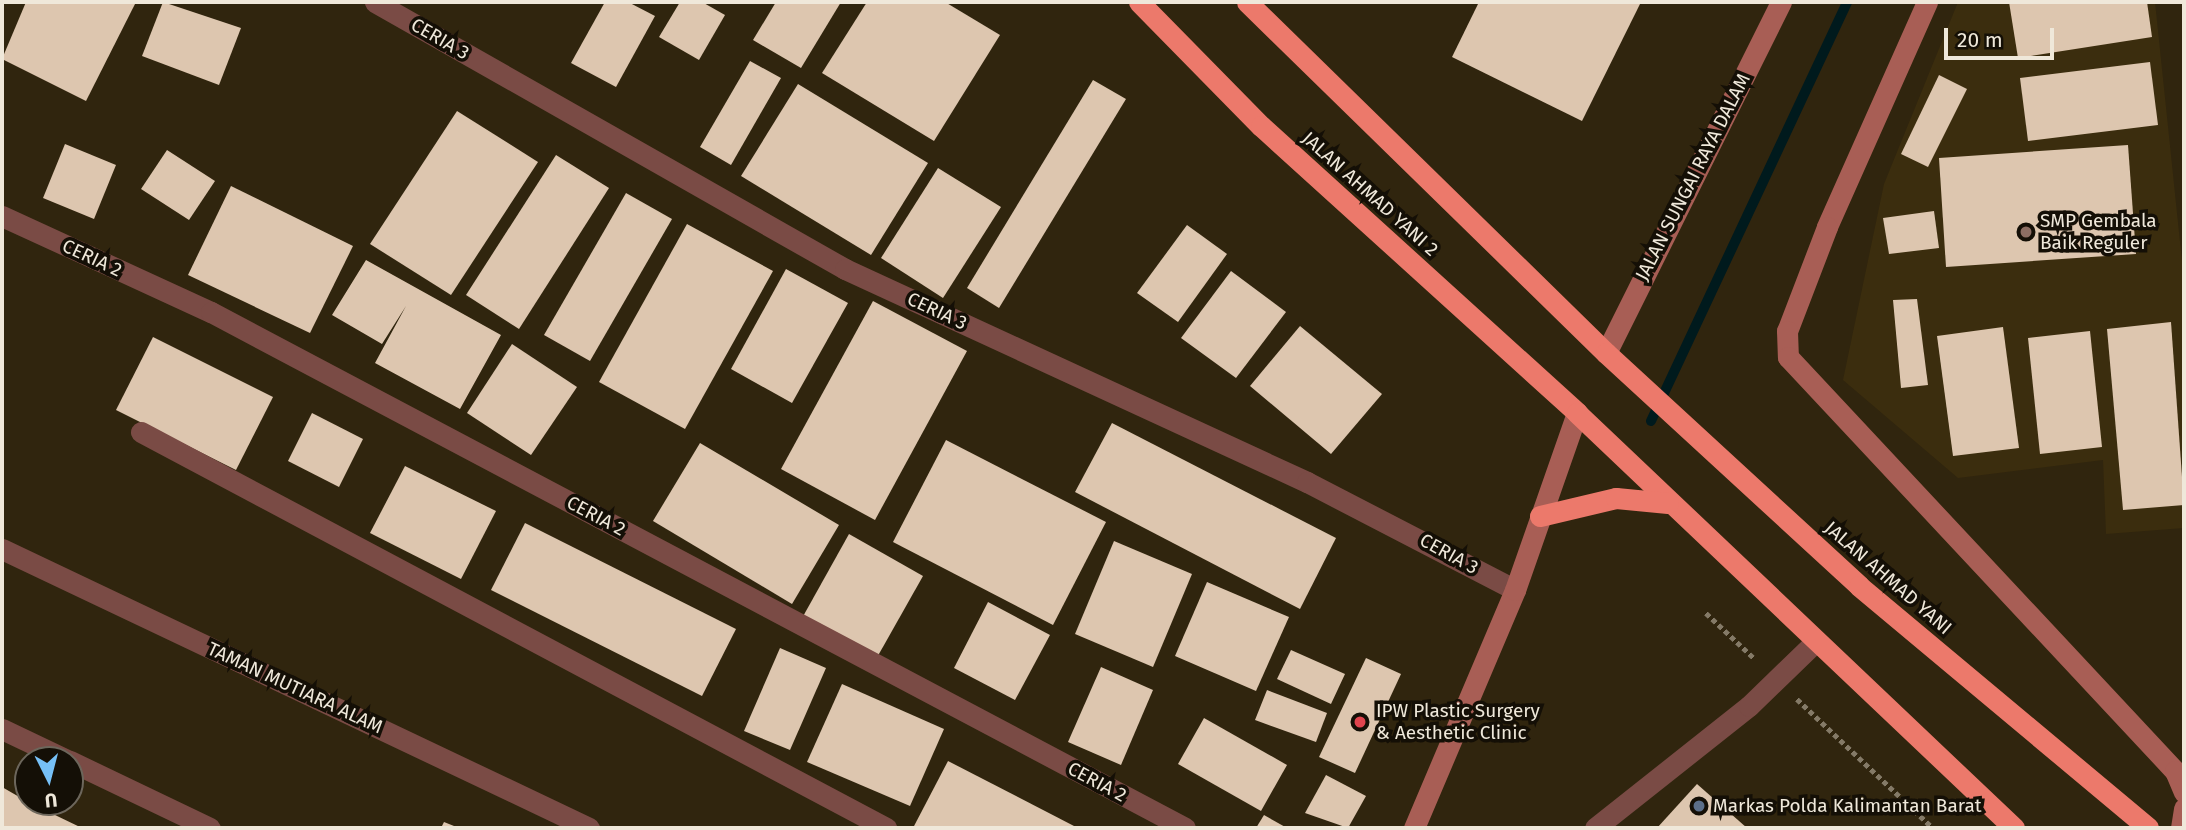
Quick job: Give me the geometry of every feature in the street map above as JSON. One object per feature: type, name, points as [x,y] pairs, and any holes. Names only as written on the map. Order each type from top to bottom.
[{"type":"highway","name":"JALAN AHMAD YANI 2","points":[[1139,2],[1261,125],[1577,413]]},
{"type":"highway","points":[[1247,2],[1606,353]]},
{"type":"highway","name":"JALAN AHMAD YANI","points":[[1606,353],[1672,408],[1859,586],[2148,828]]},
{"type":"highway","points":[[1577,413],[1597,436],[1814,643],[2014,828]]},
{"type":"highway","points":[[1540,516],[1616,498],[1668,503]]},
{"type":"street","name":"CERIA 3","points":[[375,2],[845,269],[1368,511],[1515,590]]},
{"type":"street","name":"JALAN SUNGAI RAYA DALAM","points":[[1606,353],[1781,2]]},
{"type":"street","points":[[1927,2],[1827,227],[1787,331],[1788,356],[2175,771],[2184,792]]},
{"type":"street","name":"CERIA 2","points":[[2,216],[211,312],[1185,828]]},
{"type":"street","points":[[1414,828],[1515,590],[1577,413]]},
{"type":"street","points":[[141,432],[886,828]]},
{"type":"street","name":"TAMAN MUTIARA ALAM","points":[[2,549],[589,828]]},
{"type":"street","points":[[1595,828],[1776,679],[1814,643]]},
{"type":"street","points":[[2,729],[38,746]]},
{"type":"street","points":[[84,768],[210,828]]},
{"type":"street","points":[[2181,828],[2184,808]]},
{"type":"path","points":[[1706,613],[1933,828]]},
{"type":"shaded area","name":"SMP Gembala Baik Reguler","points":[[1958,2],[2155,2],[2184,280],[2184,528],[2106,534],[2103,460],[1958,478],[1843,380],[1884,184]]},
{"type":"building","points":[[26,2],[136,2],[86,101],[2,59]]},
{"type":"building","points":[[163,2],[241,28],[219,85],[142,56]]},
{"type":"building","points":[[605,2],[628,2],[655,16],[616,87],[571,63]]},
{"type":"building","points":[[680,2],[702,2],[725,15],[699,60],[659,37]]},
{"type":"building","points":[[776,2],[841,2],[801,68],[753,40]]},
{"type":"building","points":[[867,2],[945,2],[1000,35],[934,141],[822,73]]},
{"type":"building","points":[[1479,2],[1641,2],[1582,121],[1452,57]]},
{"type":"building","points":[[2009,2],[2147,2],[2152,37],[2018,58]]},
{"type":"building","points":[[750,61],[781,78],[731,165],[700,147]]},
{"type":"building","points":[[2150,62],[2158,125],[2028,141],[2020,78]]},
{"type":"building","points":[[1939,75],[1967,89],[1928,167],[1901,154]]},
{"type":"building","points":[[1093,80],[1126,99],[999,308],[967,288]]},
{"type":"building","points":[[798,84],[928,163],[871,255],[741,176]]},
{"type":"building","points":[[457,111],[538,162],[451,295],[370,244]]},
{"type":"building","points":[[65,144],[116,165],[94,219],[43,198]]},
{"type":"building","points":[[2128,145],[2136,254],[1946,267],[1939,158]]},
{"type":"building","points":[[167,150],[215,181],[189,220],[141,189]]},
{"type":"building","points":[[556,155],[609,188],[519,329],[466,295]]},
{"type":"building","points":[[938,168],[1001,207],[943,298],[881,258]]},
{"type":"building","points":[[231,186],[353,246],[310,333],[188,275]]},
{"type":"building","points":[[626,193],[672,219],[590,361],[544,335]]},
{"type":"building","points":[[1934,211],[1939,248],[1889,254],[1883,218]]},
{"type":"building","points":[[687,224],[773,271],[685,429],[599,382]]},
{"type":"building","points":[[1187,225],[1227,254],[1178,322],[1137,293]]},
{"type":"building","points":[[366,260],[501,335],[460,409],[375,363],[406,306],[382,344],[332,315]]},
{"type":"building","points":[[786,269],[848,303],[792,403],[731,369]]},
{"type":"building","points":[[1231,271],[1286,312],[1236,378],[1181,338]]},
{"type":"building","points":[[1917,299],[1928,385],[1901,388],[1893,300]]},
{"type":"building","points":[[873,301],[967,351],[875,520],[781,469]]},
{"type":"building","points":[[2171,322],[2184,505],[2123,510],[2107,329]]},
{"type":"building","points":[[1300,326],[1382,394],[1331,454],[1250,386]]},
{"type":"building","points":[[2003,327],[2019,448],[1953,456],[1937,336]]},
{"type":"building","points":[[2090,331],[2102,447],[2040,454],[2028,338]]},
{"type":"building","points":[[153,337],[273,397],[236,470],[116,410]]},
{"type":"building","points":[[512,344],[577,387],[531,455],[467,413]]},
{"type":"building","points":[[312,413],[363,439],[339,487],[288,461]]},
{"type":"building","points":[[1112,423],[1336,538],[1300,609],[1075,492]]},
{"type":"building","points":[[946,440],[1106,522],[1053,625],[893,542]]},
{"type":"building","points":[[700,443],[839,525],[792,604],[653,521]]},
{"type":"building","points":[[405,466],[496,511],[461,579],[370,533]]},
{"type":"building","points":[[525,523],[736,629],[702,696],[491,590]]},
{"type":"building","points":[[849,534],[923,576],[875,661],[801,620]]},
{"type":"building","points":[[1114,541],[1192,574],[1153,667],[1075,634]]},
{"type":"building","points":[[1207,582],[1289,617],[1256,691],[1175,656]]},
{"type":"building","points":[[988,602],[1050,635],[1015,700],[954,668]]},
{"type":"building","points":[[780,648],[826,668],[790,750],[744,731]]},
{"type":"building","points":[[1291,650],[1345,674],[1331,704],[1277,679]]},
{"type":"building","points":[[1366,658],[1401,674],[1355,773],[1319,757]]},
{"type":"building","points":[[1101,667],[1153,690],[1121,765],[1068,742]]},
{"type":"building","points":[[842,684],[944,729],[910,806],[807,762]]},
{"type":"building","points":[[1267,690],[1327,713],[1316,742],[1255,720]]},
{"type":"building","points":[[1204,718],[1287,765],[1261,811],[1178,764]]},
{"type":"building","points":[[948,761],[1074,826],[1073,828],[913,828]]},
{"type":"building","points":[[1326,775],[1366,796],[1348,828],[1305,813]]},
{"type":"building","name":"Markas Polda Kalimantan Barat","points":[[1697,784],[1747,828],[1657,828]]},
{"type":"building","points":[[2,787],[14,794],[14,816],[57,816],[82,828],[2,828]]},
{"type":"building","points":[[1264,815],[1287,828],[1256,828]]},
{"type":"building","points":[[444,822],[459,828],[441,828]]},
{"type":"waterway","points":[[1651,421],[1847,2]]},
{"type":"place","name":"SMP Gembala Baik Reguler","points":[[2026,232]]},
{"type":"place","name":"IPW Plastic Surgery & Aesthetic Clinic","points":[[1360,722]]},
{"type":"place","name":"Markas Polda Kalimantan Barat","points":[[1699,806]]}]
